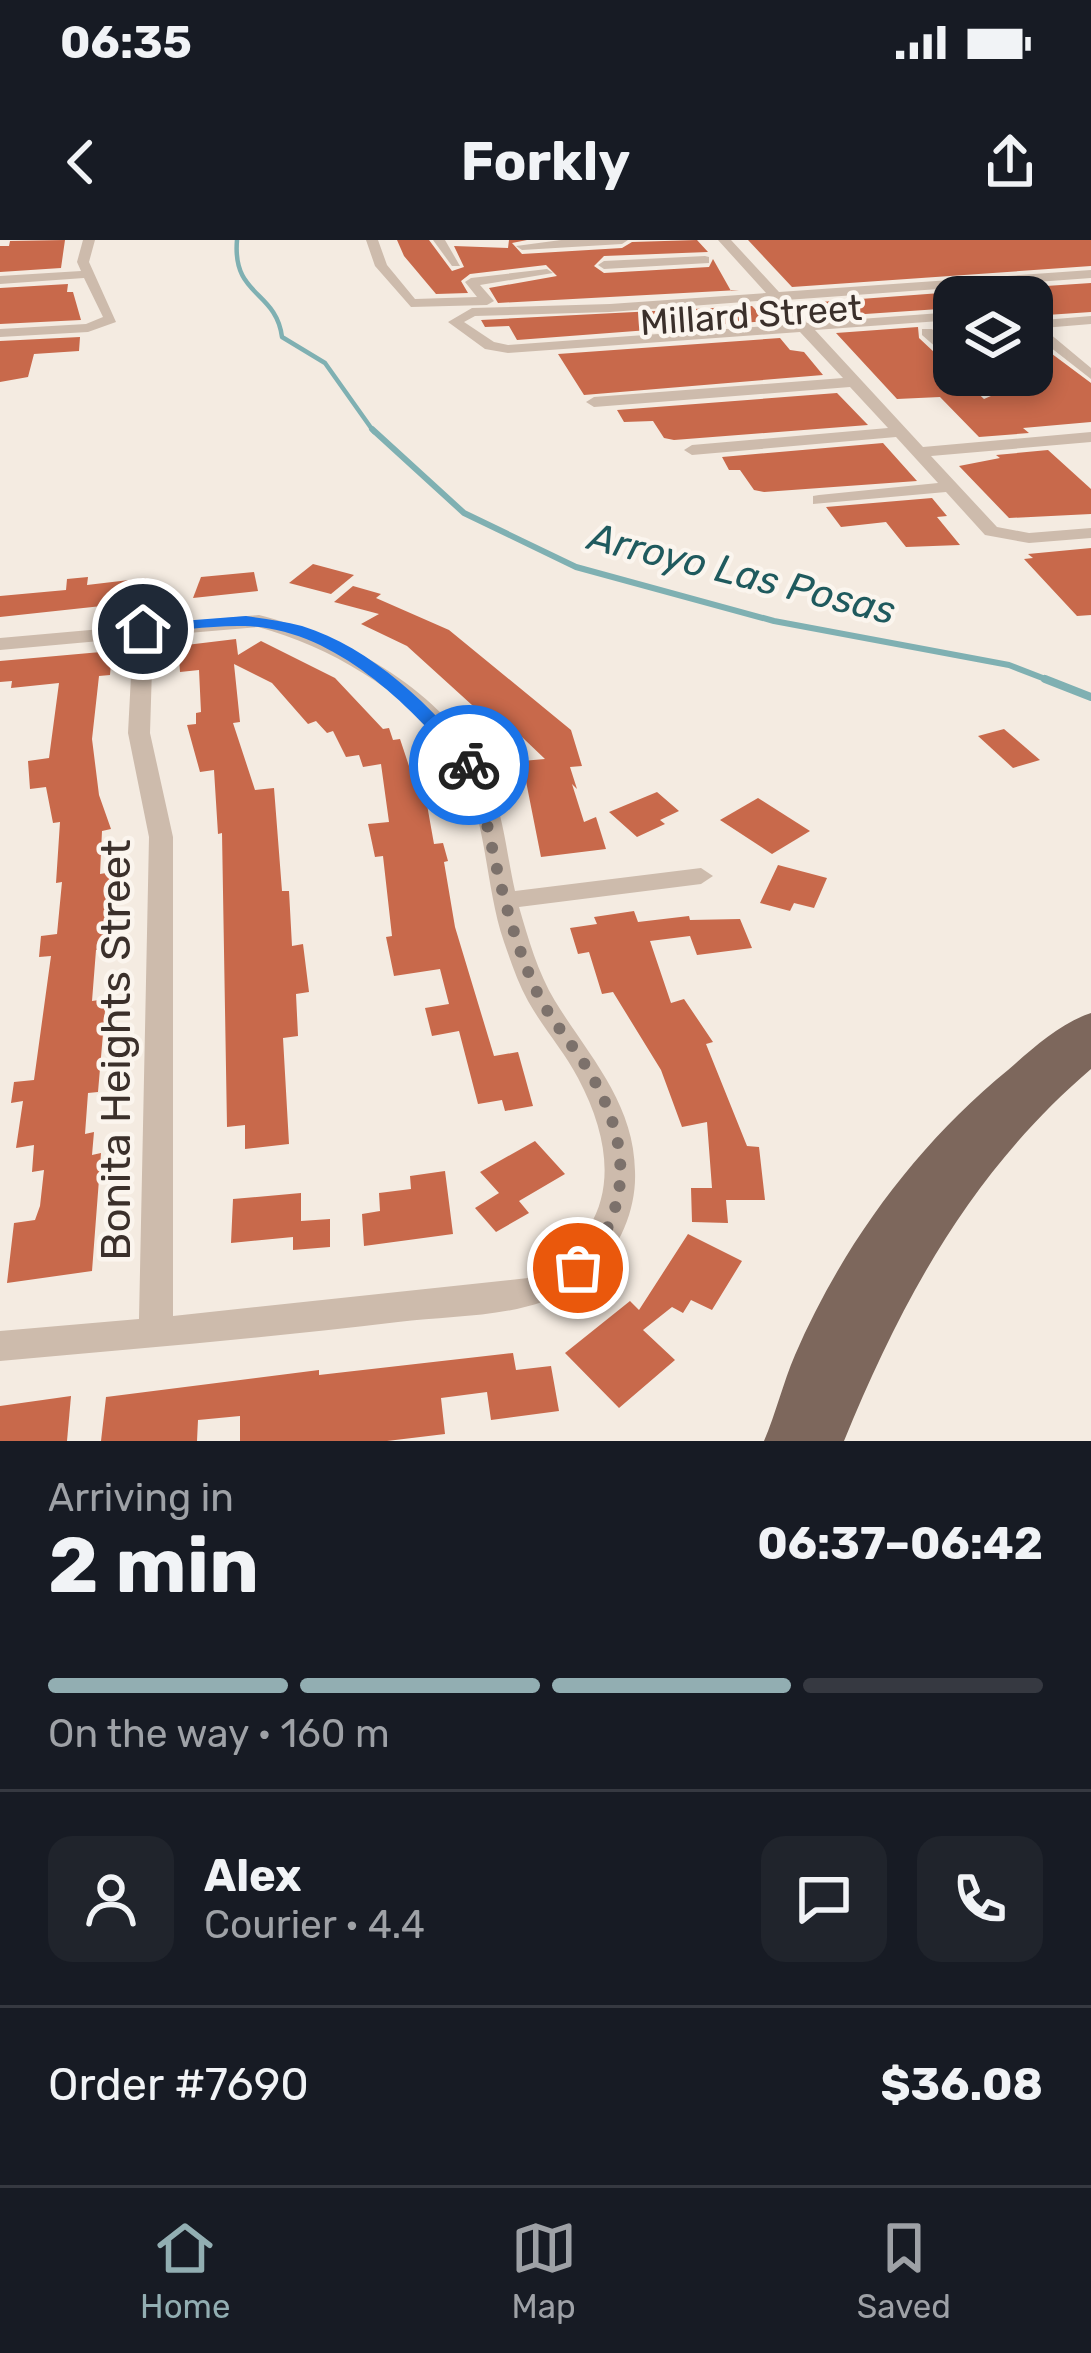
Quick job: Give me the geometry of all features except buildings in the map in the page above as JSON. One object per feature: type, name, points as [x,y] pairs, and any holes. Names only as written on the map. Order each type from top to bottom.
[{"type":"main road","points":[[786,1441],[816,1355],[865,1266],[922,1182],[1006,1090],[1091,1026]]},
{"type":"main road","points":[[821,1441],[859,1349],[920,1232],[1022,1105],[1091,1049]]},
{"type":"street","points":[[0,332],[106,323],[111,313],[82,262],[89,240]]},
{"type":"street","points":[[372,240],[381,266],[411,303],[1091,260]]},
{"type":"street","points":[[522,246],[622,240]]},
{"type":"street","points":[[724,240],[992,530],[1013,537],[1091,532]]},
{"type":"street","points":[[444,241],[456,263]]},
{"type":"street","points":[[604,265],[680,268],[705,260]]},
{"type":"street","points":[[487,301],[470,282],[547,273]]},
{"type":"street","points":[[0,280],[86,274]]},
{"type":"street","points":[[933,318],[501,348],[455,322],[472,313],[1088,276]]},
{"type":"street","points":[[843,291],[875,322]]},
{"type":"street","points":[[700,301],[725,333]]},
{"type":"street","points":[[1053,309],[1091,306]]},
{"type":"street","points":[[1053,323],[1091,320]]},
{"type":"street","points":[[927,332],[933,338]]},
{"type":"street","name":"Millard Street","points":[[552,359],[933,332]]},
{"type":"street","points":[[1053,343],[1091,375]]},
{"type":"street","points":[[593,403],[852,382]]},
{"type":"street","points":[[692,450],[899,432]]},
{"type":"street","points":[[917,452],[1091,437]]},
{"type":"street","points":[[819,500],[949,487]]},
{"type":"street","points":[[0,644],[246,621],[285,627],[347,654],[386,681],[464,754],[478,782],[504,901],[534,986],[589,1071],[608,1112],[621,1199],[594,1252],[555,1284],[510,1297],[0,1346]]},
{"type":"street","name":"Bonita Heights Street","points":[[143,629],[139,733],[161,837],[156,1330]]},
{"type":"street","points":[[504,901],[700,876]]},
{"type":"waterway","name":"Arroyo Las Posas","points":[[237,240],[241,273],[272,310],[282,337],[325,363],[374,432]]},
{"type":"waterway","name":"Arroyo Las Posas","points":[[372,429],[464,513],[576,567],[774,621],[1009,665],[1053,682]]},
{"type":"waterway","name":"Arroyo Las Posas","points":[[1045,679],[1091,697]]},
{"type":"way so far","points":[[469,765],[478,782],[504,901],[534,986],[600,1091],[616,1142],[621,1199],[607,1233],[578,1268]]},
{"type":"route","points":[[143,629],[246,621],[300,631],[347,654],[386,681],[436,724],[469,765]]}]
